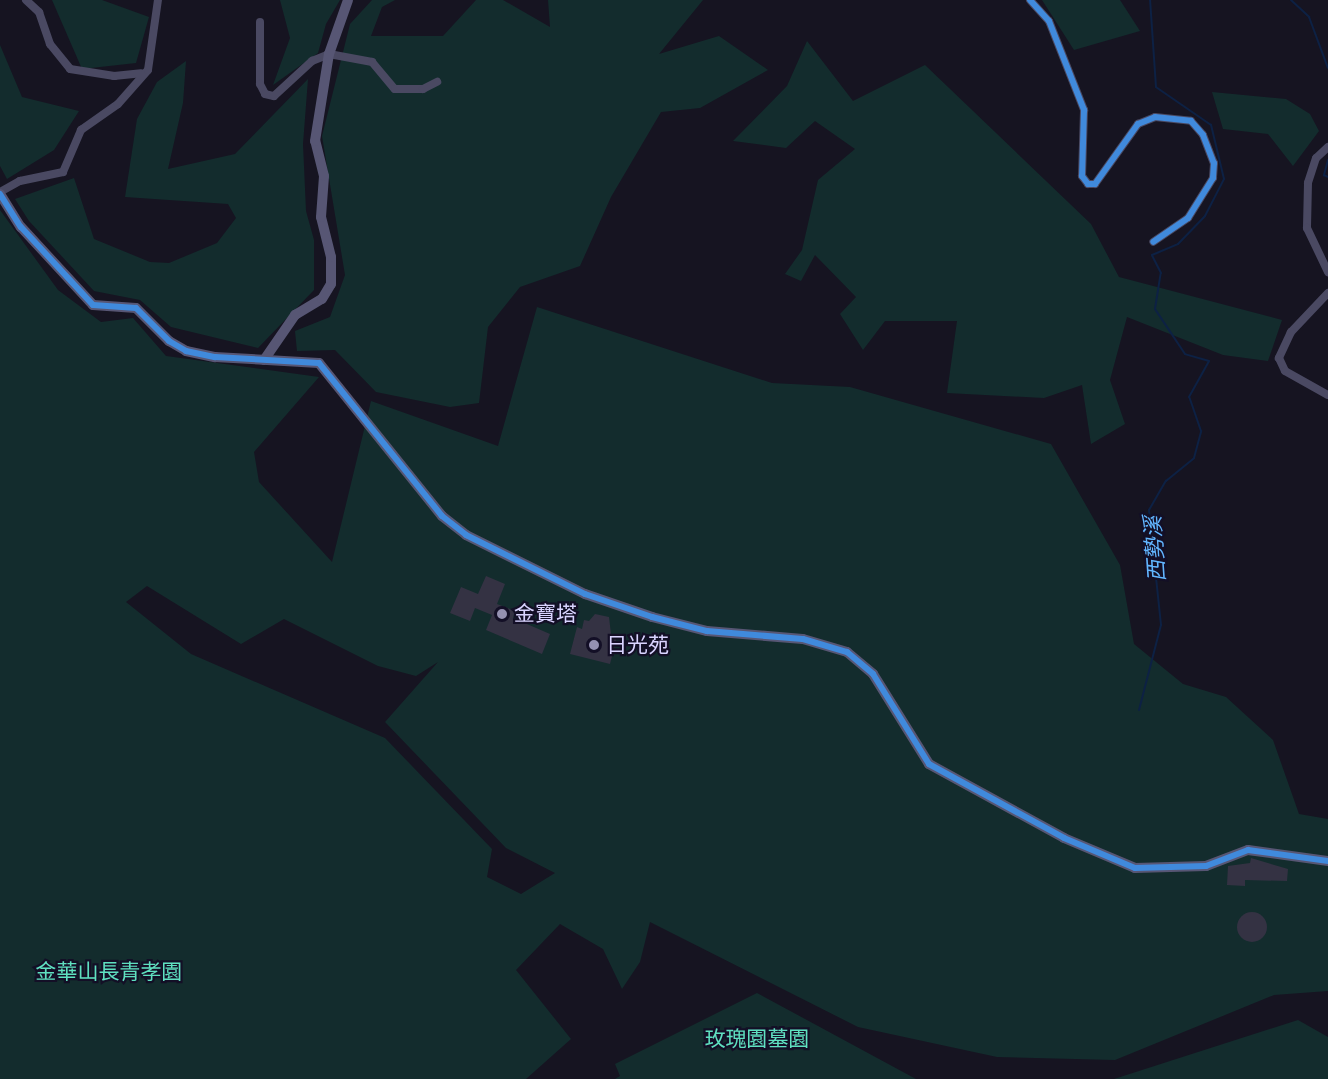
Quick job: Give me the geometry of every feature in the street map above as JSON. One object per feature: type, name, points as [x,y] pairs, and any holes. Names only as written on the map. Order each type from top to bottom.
[{"type":"street","points":[[27,0],[39,12],[50,44],[70,69],[114,76],[148,70],[158,0]]},
{"type":"street","points":[[264,360],[295,315],[322,298],[331,284],[332,257],[321,217],[324,176],[315,141],[329,54],[348,0]]},
{"type":"street","points":[[1030,0],[1048,21],[1084,110],[1082,176],[1088,184],[1095,184],[1138,124],[1155,117],[1191,121],[1203,135],[1214,164],[1213,178],[1188,218],[1153,242]]},
{"type":"street","points":[[260,22],[260,84],[265,94],[274,96],[312,61],[329,54],[372,62],[395,89],[423,89],[437,82]]},
{"type":"street","points":[[141,73],[118,104],[81,130],[63,172],[20,181],[0,193],[21,227],[93,305],[136,308],[169,341],[186,351],[264,360],[319,363],[442,516],[466,535],[585,594],[652,617],[707,631],[827,643],[862,661],[929,764],[948,778],[1070,840],[1136,868],[1206,866],[1248,850],[1328,861]]},
{"type":"street","points":[[1328,147],[1316,158],[1308,183],[1307,228],[1328,272]]},
{"type":"street","points":[[1328,293],[1291,332],[1279,358],[1286,371],[1328,395]]},
{"type":"green space","points":[[52,0],[102,0],[149,17],[136,63],[82,69]]},
{"type":"green space","points":[[280,0],[340,0],[326,24],[318,53],[273,85],[290,38]]},
{"type":"green space","points":[[372,0],[395,0],[382,7],[371,36],[443,36],[476,0],[503,0],[550,27],[548,0],[703,0],[659,54],[719,36],[768,70],[700,108],[661,112],[611,197],[580,266],[520,287],[488,327],[479,403],[450,407],[376,392],[335,350],[297,351],[295,331],[330,317],[345,275],[322,136],[350,24]]},
{"type":"green space","points":[[1042,0],[1120,0],[1140,31],[1074,50]]},
{"type":"green space","points":[[807,41],[853,101],[925,65],[1091,224],[1119,277],[1282,320],[1268,361],[1223,355],[1127,317],[1110,380],[1125,424],[1091,444],[1082,385],[1044,398],[947,393],[957,321],[885,321],[863,350],[840,314],[856,297],[815,255],[801,281],[785,274],[802,250],[818,180],[855,149],[815,121],[786,148],[733,141],[787,86]]},
{"type":"green space","points":[[0,45],[22,97],[79,111],[54,150],[7,179],[0,166]]},
{"type":"green space","points":[[186,61],[183,103],[168,169],[235,154],[308,79],[303,144],[306,211],[314,240],[314,290],[258,348],[171,327],[140,300],[94,291],[29,221],[15,199],[74,178],[94,239],[150,262],[169,263],[217,243],[236,218],[228,204],[125,197],[137,119],[157,82]]},
{"type":"green space","points":[[1212,92],[1286,99],[1310,114],[1319,131],[1293,166],[1268,134],[1223,129]]},
{"type":"green space","name":"金華山長青孝園","points":[[0,210],[58,290],[101,322],[133,318],[166,356],[319,377],[254,452],[259,482],[332,562],[371,401],[498,446],[537,307],[772,383],[850,387],[1051,444],[1120,565],[1134,644],[1183,684],[1226,697],[1273,740],[1299,814],[1328,819],[1328,991],[1274,995],[1115,1060],[997,1057],[858,1027],[650,922],[640,962],[622,989],[603,949],[560,924],[516,970],[571,1039],[526,1079],[0,1079]],"holes":[[[147,586],[241,644],[284,619],[378,666],[416,676],[438,662],[385,722],[506,848],[555,873],[521,894],[487,877],[492,849],[385,738],[191,654],[126,602]]]},
{"type":"green space","name":"玫瑰園墓園","points":[[757,993],[916,1079],[615,1079],[620,1076],[615,1064]]},
{"type":"green space","points":[[1298,1020],[1328,1037],[1328,1079],[1114,1079]]},
{"type":"building","name":"金寶塔","points":[[486,576],[505,584],[497,604],[515,611],[513,618],[550,634],[542,654],[486,630],[492,615],[475,608],[470,621],[450,613],[461,587],[478,594]]},
{"type":"building","name":"日光苑","points":[[595,614],[609,617],[611,634],[617,636],[610,664],[570,654],[577,627],[582,629],[584,620],[589,621]]},
{"type":"building","points":[[1251,858],[1288,869],[1287,881],[1245,880],[1245,886],[1227,885],[1228,866],[1250,863]]},
{"type":"building","points":[[1252,912],[1263,916],[1267,927],[1263,938],[1252,942],[1241,938],[1237,927],[1241,916]]},
{"type":"waterway","name":"西勢溪","points":[[1139,710],[1161,625],[1149,510],[1166,481],[1194,458],[1201,431],[1189,397],[1209,361],[1185,354],[1155,309],[1161,273],[1152,255],[1178,244],[1205,216],[1224,179],[1211,125],[1156,87],[1150,0]]},
{"type":"waterway","points":[[1291,0],[1309,17],[1328,68]]},
{"type":"waterway","points":[[1328,160],[1324,175],[1328,177]]},
{"type":"cycle path","points":[[1030,0],[1049,21],[1084,110],[1082,176],[1088,184],[1095,184],[1138,124],[1155,117],[1191,121],[1203,135],[1214,163],[1213,178],[1188,218],[1153,242]]},
{"type":"cycle path","points":[[0,194],[21,227],[93,305],[136,308],[169,341],[186,351],[215,357],[319,363],[442,516],[466,535],[585,594],[652,617],[707,631],[803,639],[847,652],[873,674],[929,764],[1064,838],[1135,868],[1206,866],[1248,850],[1328,861]]},
{"type":"place","name":"金寶塔","points":[[502,614]]},
{"type":"place","name":"日光苑","points":[[594,645]]}]
